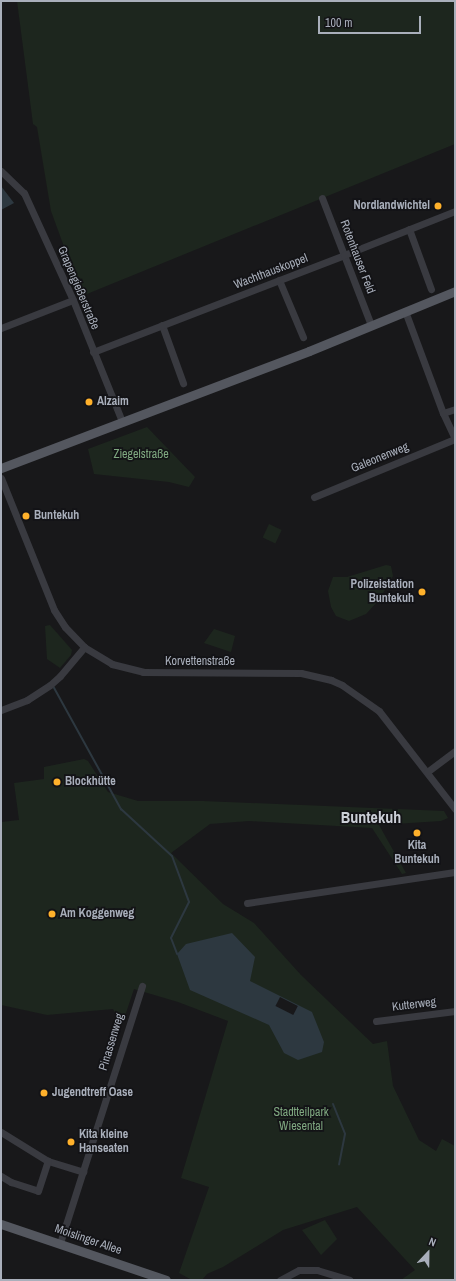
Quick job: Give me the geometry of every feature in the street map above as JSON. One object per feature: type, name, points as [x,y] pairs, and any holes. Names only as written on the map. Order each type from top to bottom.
[{"type":"main road","points":[[1,468],[309,351],[455,291]]},
{"type":"main road","name":"Moislinger Allee","points":[[1,1224],[166,1280]]},
{"type":"street","name":"Grapengießerstraße","points":[[1,171],[24,193],[73,300],[122,421]]},
{"type":"street","name":"Rotenhauser Feld","points":[[322,198],[371,325]]},
{"type":"street","name":"Wachthauskoppel","points":[[93,352],[409,230],[455,210]]},
{"type":"street","points":[[409,230],[431,289]]},
{"type":"street","points":[[279,280],[302,337]]},
{"type":"street","points":[[1,328],[73,300]]},
{"type":"street","points":[[405,311],[443,413],[455,439]]},
{"type":"street","points":[[162,325],[183,383]]},
{"type":"street","points":[[443,413],[455,409]]},
{"type":"street","name":"Galeonenweg","points":[[314,497],[455,439]]},
{"type":"street","name":"Korvettenstraße","points":[[1,478],[54,610],[65,627],[84,647],[112,664],[143,672],[301,673],[331,680],[342,685],[379,711],[455,809]]},
{"type":"street","points":[[1,710],[27,700],[50,685],[60,676],[84,647]]},
{"type":"street","points":[[427,772],[455,751]]},
{"type":"street","points":[[247,903],[455,872]]},
{"type":"street","name":"Pinassenweg","points":[[60,1243],[142,986]]},
{"type":"street","name":"Kutterweg","points":[[376,1021],[455,1011]]},
{"type":"street","points":[[1,1132],[48,1161],[83,1172]]},
{"type":"street","points":[[1,1176],[11,1182],[38,1191],[48,1161]]},
{"type":"street","points":[[280,1280],[299,1270],[317,1270],[350,1280]]},
{"type":"green space","points":[[17,1],[455,1],[455,144],[82,296],[51,211],[37,127],[33,124]]},
{"type":"green space","name":"Ziegelstraße","points":[[147,427],[195,477],[189,487],[169,482],[94,474],[88,449]]},
{"type":"green space","points":[[269,524],[282,530],[275,544],[263,538]]},
{"type":"green space","points":[[386,565],[391,566],[393,576],[379,600],[366,614],[349,621],[336,616],[331,607],[328,591],[333,577],[347,577]]},
{"type":"green space","points":[[50,625],[72,650],[71,655],[60,668],[47,659],[45,626]]},
{"type":"green space","points":[[214,629],[235,636],[231,652],[204,643]]},
{"type":"green space","name":"Stadtteilpark Wiesental","points":[[84,759],[88,761],[108,792],[138,801],[203,801],[444,811],[448,818],[441,821],[379,825],[406,873],[402,874],[372,828],[249,821],[210,824],[171,853],[223,904],[254,923],[301,975],[373,1044],[387,1041],[393,1086],[419,1140],[436,1151],[442,1139],[455,1146],[455,1280],[401,1280],[415,1270],[357,1207],[283,1230],[223,1267],[207,1274],[202,1280],[192,1280],[179,1273],[209,1187],[181,1178],[228,1021],[178,1002],[134,989],[122,1025],[113,1009],[47,1015],[1,1005],[1,822],[19,820],[14,783],[44,779],[44,767]]},
{"type":"green space","points":[[325,1220],[337,1239],[321,1255],[302,1230]]},
{"type":"shaded area","points":[[1,186],[14,203],[1,210]]},
{"type":"shaded area","points":[[232,933],[255,957],[250,981],[312,1012],[324,1042],[322,1052],[298,1060],[284,1053],[269,1025],[190,990],[177,954],[186,944]]},
{"type":"pier","points":[[280,997],[298,1006],[293,1015],[275,1006]]},
{"type":"waterway","points":[[53,686],[121,809],[172,856],[189,902],[171,938],[177,954]]},
{"type":"waterway","points":[[333,1104],[345,1134],[339,1164]]},
{"type":"place","name":"Nordlandwichtel","points":[[438,206]]},
{"type":"place","name":"Alzaim","points":[[89,402]]},
{"type":"place","name":"Buntekuh","points":[[26,516]]},
{"type":"place","name":"Polizeistation Buntekuh","points":[[422,592]]},
{"type":"place","name":"Blockhütte","points":[[57,782]]},
{"type":"place","name":"Kita Buntekuh","points":[[417,833]]},
{"type":"place","name":"Am Koggenweg","points":[[52,914]]},
{"type":"place","name":"Jugendtreff Oase","points":[[44,1093]]},
{"type":"place","name":"Kita kleine Hanseaten","points":[[71,1142]]},
{"type":"district","name":"Buntekuh","points":[[371,817]]}]
